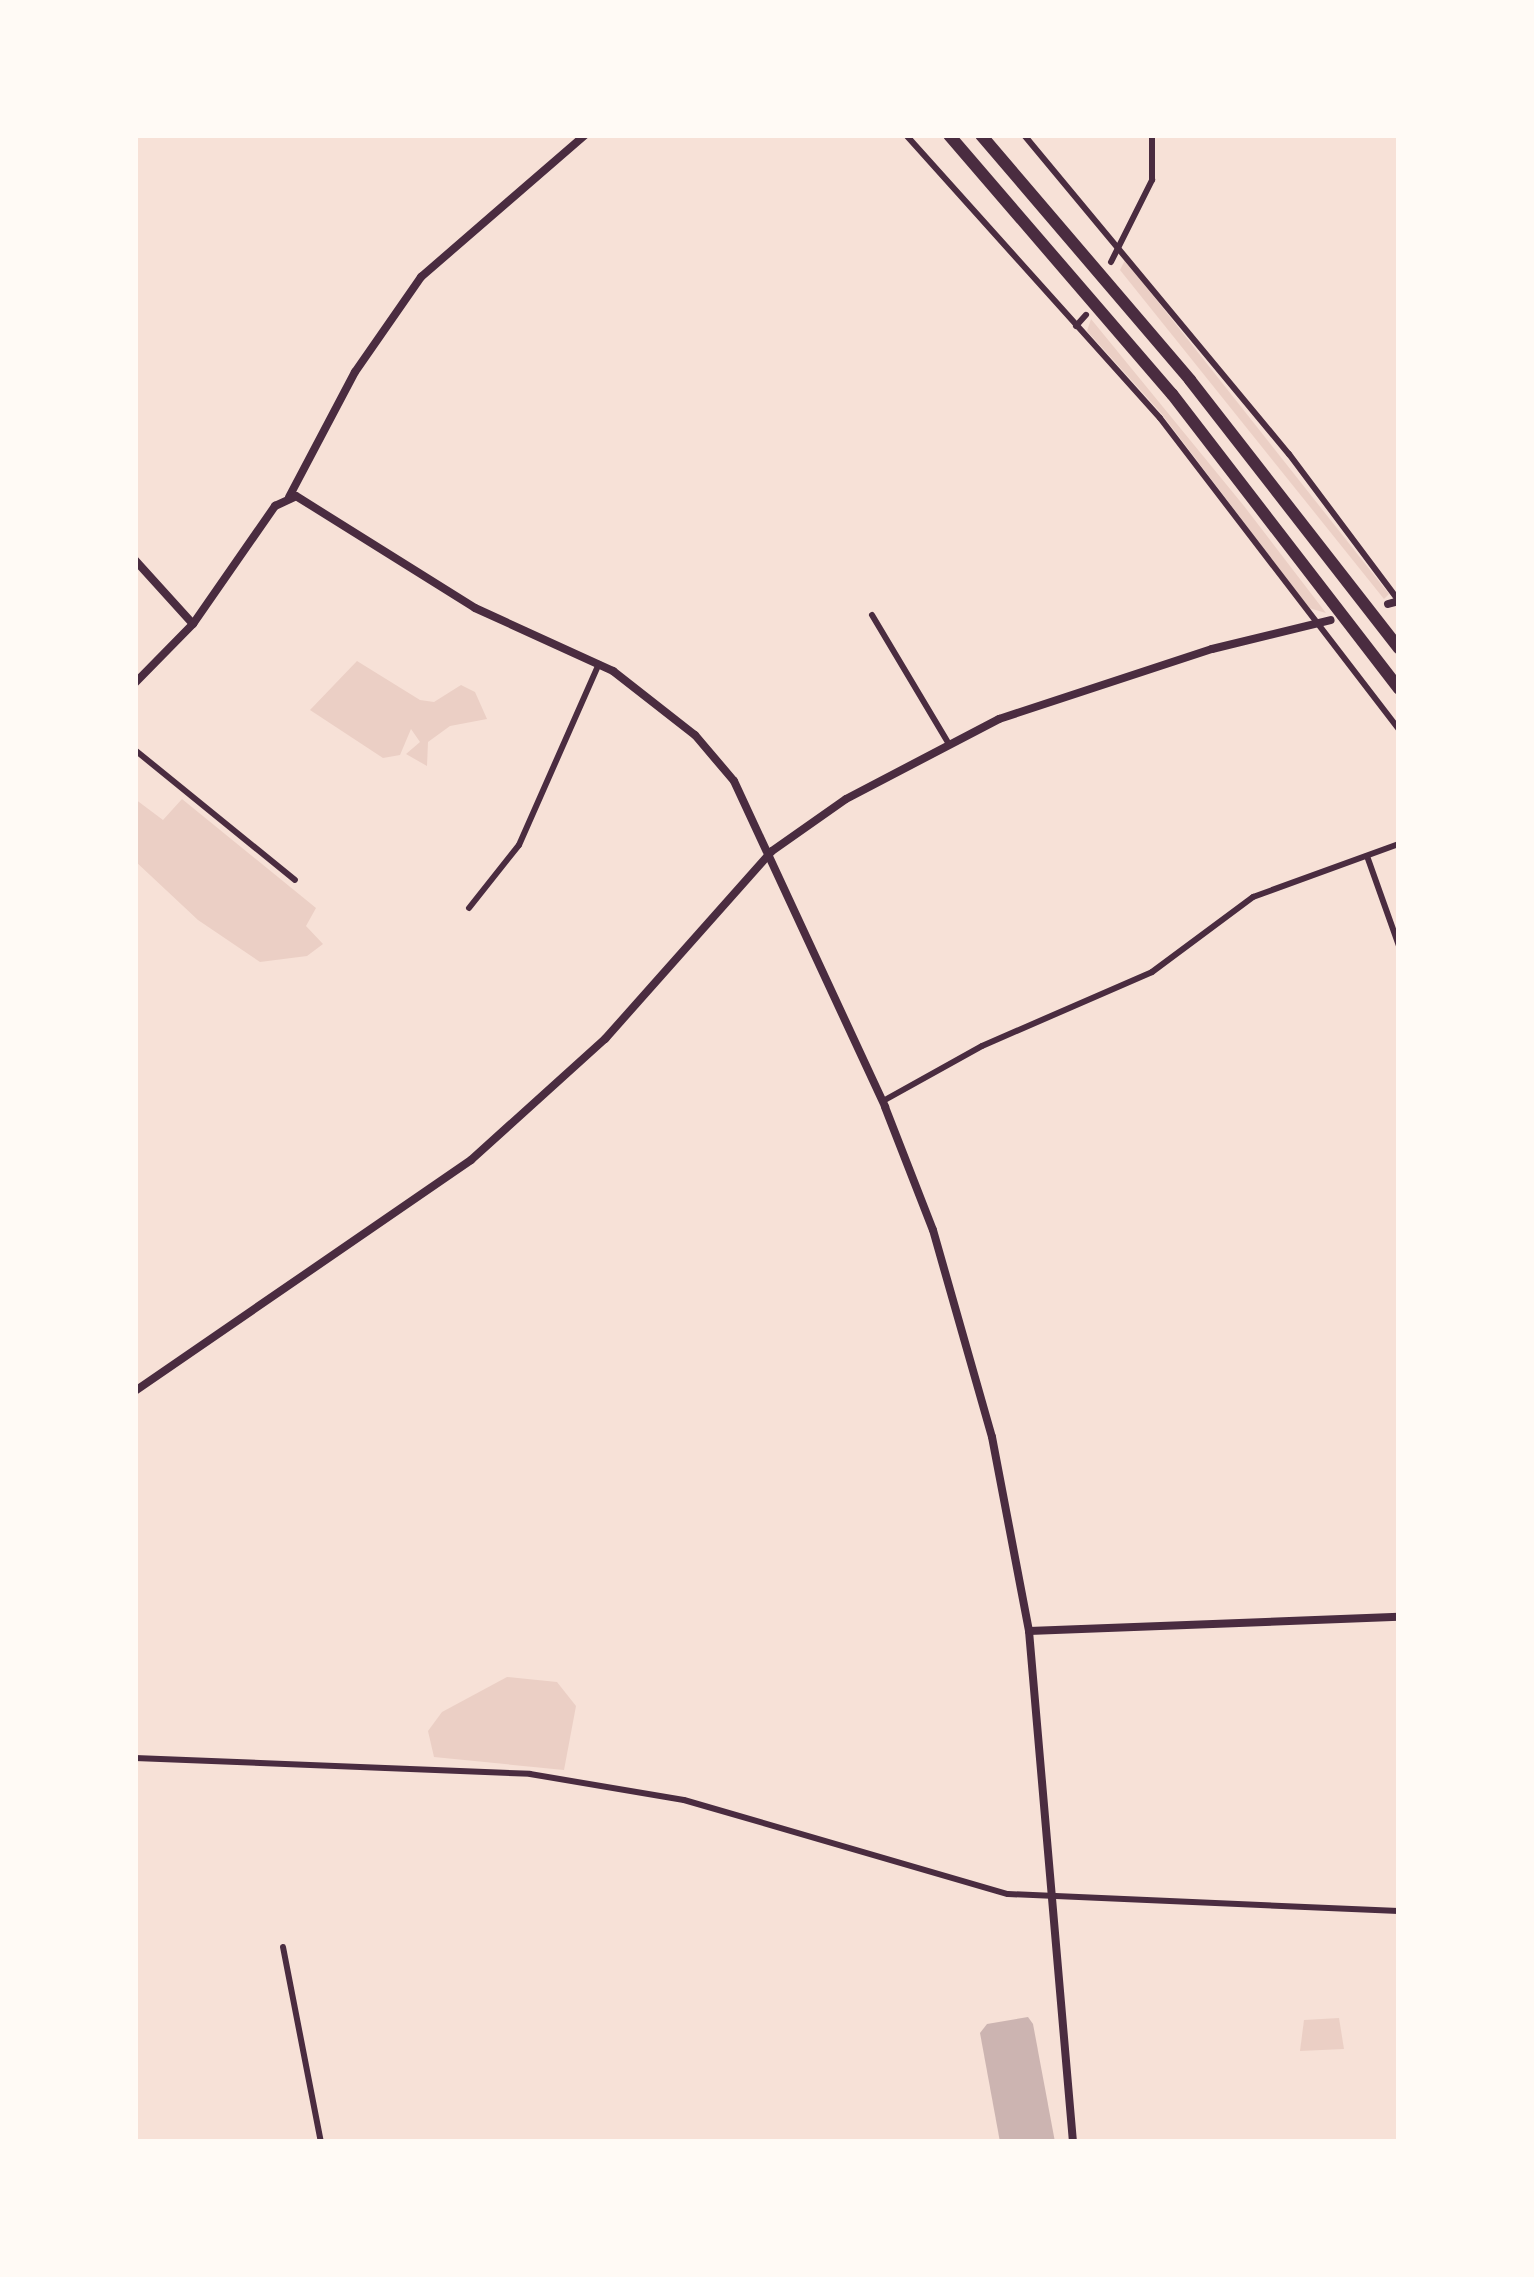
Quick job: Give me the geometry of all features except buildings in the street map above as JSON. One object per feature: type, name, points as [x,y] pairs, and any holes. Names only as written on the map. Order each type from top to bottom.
[{"type":"highway","points":[[949,135],[1172,394],[1399,689]]},
{"type":"highway","points":[[981,135],[1204,397],[1399,648]]},
{"type":"street","points":[[135,682],[193,624],[289,497],[355,372],[421,277],[585,135]]},
{"type":"street","points":[[906,135],[1160,418],[1399,729]]},
{"type":"street","points":[[1024,135],[1399,601],[1388,604]]},
{"type":"street","points":[[1111,262],[1152,180],[1151,135]]},
{"type":"street","points":[[1076,326],[1086,315]]},
{"type":"street","points":[[289,497],[305,499],[475,608],[599,664],[668,711],[715,756],[772,850],[883,1101],[964,1329],[1029,1631],[1073,2142]]},
{"type":"street","points":[[135,560],[193,624]]},
{"type":"street","points":[[872,614],[947,741]]},
{"type":"street","points":[[135,1391],[471,1160],[604,1040],[772,850],[947,741],[1150,668],[1330,620]]},
{"type":"street","points":[[470,908],[518,845],[599,664]]},
{"type":"street","points":[[135,750],[295,880]]},
{"type":"street","points":[[883,1101],[982,1046],[1152,972],[1253,897],[1399,844]]},
{"type":"street","points":[[1367,856],[1399,946]]},
{"type":"street","points":[[1029,1631],[1399,1617]]},
{"type":"street","points":[[135,1758],[530,1774],[684,1800],[1008,1894],[1399,1911]]},
{"type":"street","points":[[283,1947],[321,2142]]},
{"type":"shaded area","points":[[1125,260],[1389,594],[1384,599],[1120,270]]},
{"type":"shaded area","points":[[1091,319],[1326,613],[1309,608],[1161,413],[1087,331]]},
{"type":"shaded area","points":[[357,661],[420,700],[434,702],[461,685],[475,692],[487,719],[450,726],[428,742],[427,766],[406,754],[420,742],[411,729],[400,755],[383,758],[310,710]]},
{"type":"shaded area","points":[[135,799],[163,820],[182,799],[316,908],[306,926],[323,944],[307,956],[260,962],[198,920],[135,861]]},
{"type":"shaded area","points":[[507,1677],[557,1682],[576,1706],[564,1770],[434,1757],[428,1731],[442,1712]]},
{"type":"shaded area","points":[[1339,2018],[1344,2049],[1300,2051],[1304,2020]]}]
